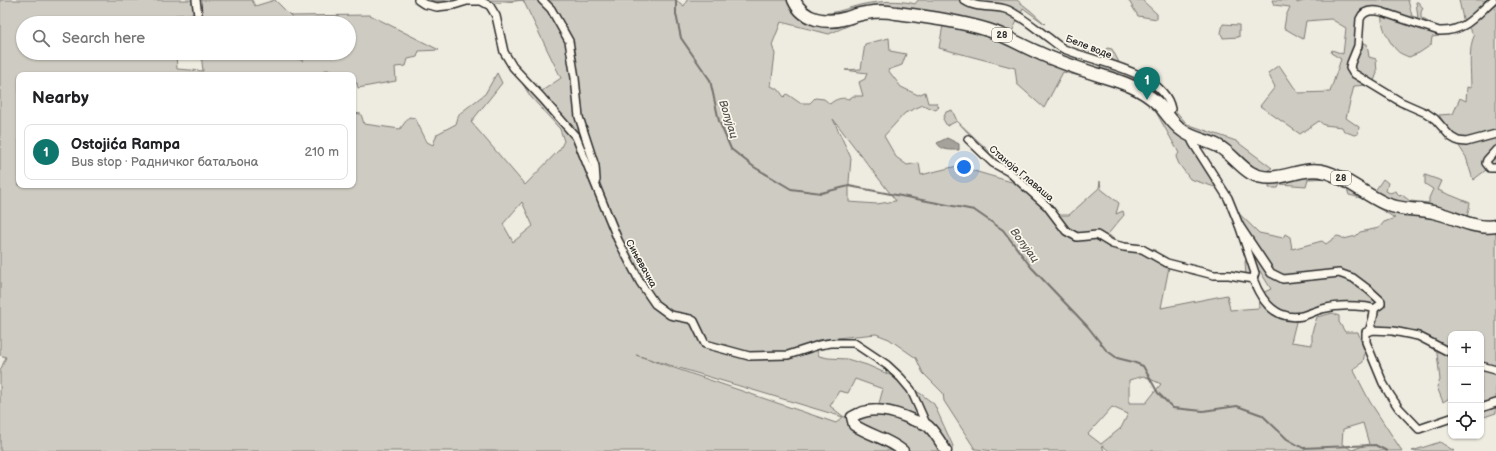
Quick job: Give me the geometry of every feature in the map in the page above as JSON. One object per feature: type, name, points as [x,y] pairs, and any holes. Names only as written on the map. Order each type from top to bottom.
[{"type":"main road","name":"28","points":[[794,0],[798,7],[806,15],[823,21],[839,20],[865,13],[886,12],[987,29],[1075,68],[1131,85],[1157,102],[1178,127],[1190,136],[1220,147],[1245,169],[1263,178],[1274,178],[1303,171],[1321,170],[1334,175],[1392,207],[1405,210],[1430,211],[1476,226],[1496,226]]},
{"type":"street","points":[[196,0],[198,16]]},
{"type":"street","name":"Сињевачка","points":[[418,0],[424,4],[437,7],[454,5],[468,1],[481,1],[490,6],[496,16],[504,52],[513,67],[576,137],[618,240],[640,282],[655,304],[670,315],[694,321],[705,344],[749,356],[788,356],[819,345],[831,343],[854,343],[887,365],[912,390],[927,426]]},
{"type":"street","points":[[542,0],[550,9],[569,41],[579,117],[595,166],[597,188]]},
{"type":"street","name":"Беле воде","points":[[964,0],[977,6],[1007,9],[1022,18],[1062,48],[1133,73],[1152,82],[1163,91],[1168,99],[1171,109],[1167,114]]},
{"type":"street","points":[[1493,0],[1463,27],[1448,32],[1439,31],[1382,12],[1365,12],[1362,14],[1360,19],[1358,46],[1350,68],[1353,73],[1401,102],[1426,113],[1435,119],[1451,137],[1458,141],[1466,142],[1496,134]]},
{"type":"street","points":[[1190,136],[1224,191],[1239,225],[1255,274],[1253,278],[1262,297],[1270,308],[1284,315],[1301,316],[1323,309],[1344,305],[1369,307],[1374,309]]},
{"type":"street","name":"Станоја Главаша","points":[[968,139],[993,163],[1009,172],[1047,206],[1066,231],[1077,237],[1097,235],[1112,244],[1142,249],[1167,263],[1214,275],[1253,278]]},
{"type":"street","points":[[1496,150],[1486,160],[1486,163],[1490,168],[1496,168]]},
{"type":"street","points":[[1239,225],[1271,274],[1283,279],[1339,273],[1353,278],[1381,301],[1381,304],[1374,309]]},
{"type":"street","points":[[1370,331],[1370,324],[1374,314],[1374,309]]},
{"type":"street","points":[[1448,351],[1418,336],[1393,331],[1372,330],[1366,332],[1366,342],[1383,383],[1398,407],[1419,429],[1448,419]]},
{"type":"street","points":[[1484,367],[1496,370]]},
{"type":"street","points":[[1484,407],[1496,403]]},
{"type":"street","points":[[903,451],[894,443],[865,432],[854,425],[852,417],[866,411],[885,410],[927,426],[939,439],[946,451]]},
{"type":"shaded area","points":[[0,0],[252,0],[255,6],[275,0],[291,16],[370,15],[439,50],[419,51],[417,57],[408,59],[406,66],[395,67],[396,81],[358,88],[356,83],[356,72],[331,72],[331,70],[325,70],[323,72],[16,72],[16,188],[356,188],[356,113],[361,114],[364,124],[400,129],[409,117],[415,118],[427,142],[433,145],[437,134],[456,124],[459,114],[485,94],[497,73],[502,83],[471,122],[525,185],[560,149],[564,141],[560,129],[530,96],[520,79],[536,95],[561,78],[523,0],[676,0],[684,6],[687,0],[800,0],[807,8],[814,12],[830,13],[877,2],[897,1],[915,4],[918,0],[1017,0],[1045,24],[1023,8],[1011,34],[1054,53],[1102,71],[1098,61],[1107,48],[1112,49],[1121,66],[1162,88],[1173,108],[1187,124],[1236,141],[1272,168],[1265,172],[1252,167],[1225,142],[1195,133],[1227,157],[1197,145],[1221,189],[1190,179],[1179,164],[1176,157],[1179,153],[1151,103],[1108,83],[1063,72],[1044,108],[1017,84],[1015,68],[939,48],[943,25],[870,16],[829,34],[781,22],[772,45],[775,54],[771,86],[779,90],[784,97],[787,94],[800,103],[810,103],[815,98],[824,99],[830,104],[839,99],[849,99],[853,96],[863,96],[859,82],[865,79],[867,73],[845,70],[861,69],[865,44],[889,38],[890,51],[906,54],[902,65],[888,70],[901,87],[918,95],[925,92],[928,103],[936,103],[939,107],[936,110],[923,105],[905,113],[884,136],[896,157],[907,165],[919,163],[921,175],[957,166],[1015,183],[957,121],[1057,215],[1069,215],[1099,188],[1100,181],[1101,189],[1119,203],[1116,214],[1123,211],[1124,215],[1108,234],[1117,242],[1124,245],[1127,246],[1135,244],[1155,250],[1158,255],[1162,258],[1168,259],[1170,262],[1161,308],[1227,295],[1230,310],[1259,308],[1258,295],[1271,289],[1260,271],[1253,275],[1246,276],[1245,261],[1247,260],[1238,228],[1226,201],[1259,233],[1283,238],[1285,234],[1290,237],[1292,249],[1322,241],[1326,244],[1337,236],[1344,239],[1356,236],[1360,232],[1379,228],[1384,222],[1395,218],[1361,198],[1349,195],[1346,186],[1473,229],[1496,233],[1496,413],[1484,417],[1484,331],[1448,331],[1448,399],[1443,402],[1437,387],[1440,380],[1436,344],[1414,337],[1392,336],[1388,332],[1374,328],[1370,319],[1370,311],[1352,309],[1324,312],[1297,318],[1291,342],[1312,345],[1312,332],[1317,317],[1333,313],[1339,316],[1339,322],[1345,332],[1358,332],[1365,352],[1363,362],[1353,369],[1370,402],[1402,451],[1109,451],[1102,445],[1104,451],[994,451],[975,449],[944,401],[943,393],[923,373],[916,358],[889,339],[876,334],[817,340],[814,344],[819,356],[847,359],[867,365],[890,375],[934,404],[953,446],[951,451],[939,444],[937,451],[0,451],[0,371],[6,357],[0,355]],"holes":[[[833,119],[896,201],[877,204],[849,202],[851,158]],[[522,202],[533,226],[513,242],[503,224]],[[636,355],[843,417],[836,423]],[[1144,376],[1161,384],[1146,403],[1129,403],[1129,380]],[[855,379],[883,389],[878,407],[844,417],[830,406],[839,391],[848,393]],[[1112,407],[1128,414],[1121,428],[1101,444],[1088,434]],[[1363,423],[1369,444],[1352,450],[1342,444],[1343,429]]]},
{"type":"shaded area","points":[[430,0],[523,0],[464,5]]},
{"type":"shaded area","points":[[1142,0],[1157,14],[1157,19],[1138,16],[1129,1]]},
{"type":"shaded area","points":[[1272,0],[1297,0],[1297,3],[1307,0],[1408,0],[1412,16],[1418,18],[1416,2],[1418,2],[1423,8],[1421,18],[1430,23],[1428,31],[1440,33],[1439,36],[1432,37],[1431,45],[1419,53],[1409,57],[1400,53],[1393,46],[1384,30],[1382,15],[1373,14],[1366,16],[1361,21],[1362,43],[1367,44],[1369,57],[1376,59],[1377,73],[1374,81],[1404,109],[1376,92],[1368,85],[1354,86],[1346,118],[1359,127],[1358,134],[1354,135],[1344,131],[1342,127],[1324,125],[1319,121],[1300,134],[1260,106],[1275,87],[1268,73],[1279,65],[1298,93],[1330,92],[1341,59],[1331,53],[1332,50],[1343,54],[1346,28],[1331,19],[1306,21],[1303,39],[1284,28],[1286,16],[1290,7],[1274,5]]},
{"type":"shaded area","points":[[1459,0],[1496,0],[1496,167],[1486,170],[1473,180],[1466,157],[1439,115],[1453,114],[1460,98],[1466,101],[1467,87],[1471,88],[1470,54],[1474,36],[1463,19]]},
{"type":"shaded area","points":[[1223,24],[1239,25],[1239,37],[1223,38],[1221,33]]},
{"type":"shaded area","points":[[952,110],[957,121],[947,126],[943,119],[946,112]]},
{"type":"shaded area","points":[[947,138],[959,144],[959,150],[944,149],[939,146],[937,143]]},
{"type":"shaded area","points":[[1309,175],[1333,178],[1308,179],[1306,186],[1280,184],[1278,188],[1269,188],[1269,184],[1287,182]]},
{"type":"shaded area","points":[[1425,175],[1442,181],[1438,190],[1470,203],[1467,218],[1402,207],[1373,194],[1383,179],[1388,183],[1386,191],[1390,193],[1396,191],[1399,196],[1402,195],[1410,201],[1429,203],[1429,198],[1433,189],[1425,184]]},
{"type":"shaded area","points":[[1440,442],[1454,451],[1412,451]]},
{"type":"waterway","name":"Волујац","points":[[676,0],[676,14],[681,38],[710,80],[719,121],[731,149],[754,167],[791,189],[821,193],[849,186],[974,210],[1003,230],[1031,267],[1088,327],[1106,350],[1117,358],[1143,366],[1158,393],[1173,408],[1203,411],[1237,406],[1262,415],[1287,439],[1303,448],[1375,445],[1387,451]]},
{"type":"place","name":"Ostojića Rampa","points":[[1147,100]]}]
